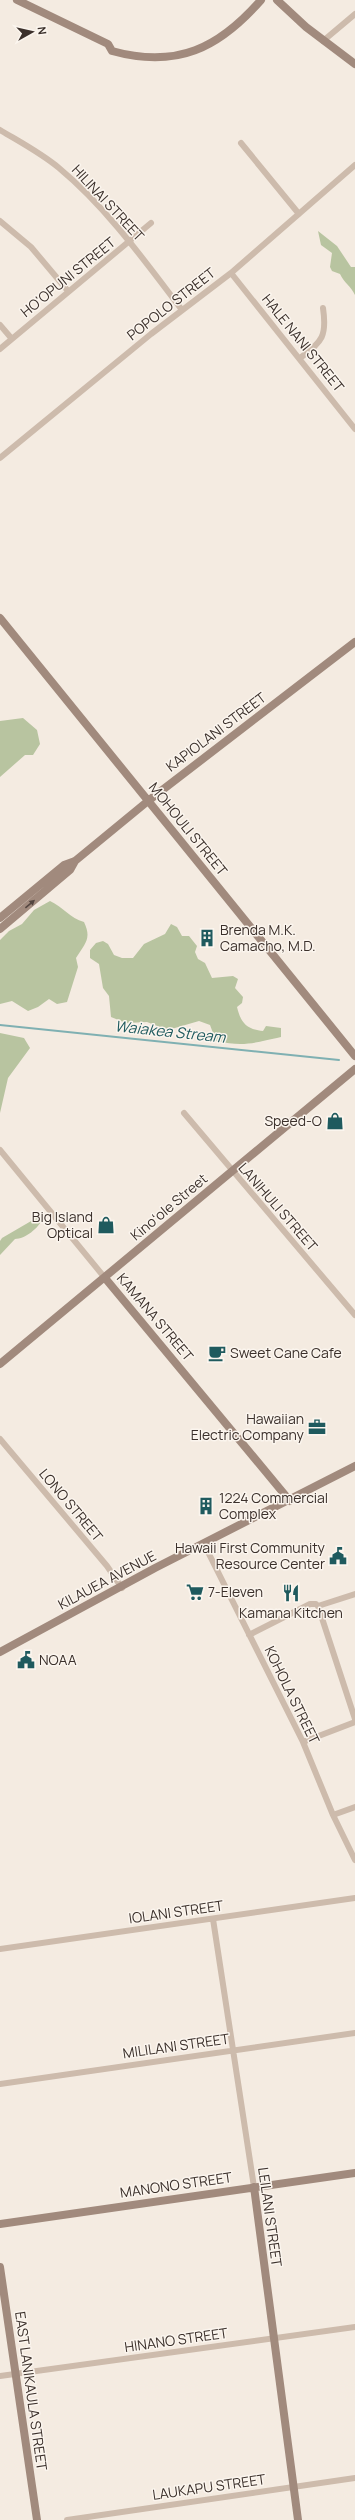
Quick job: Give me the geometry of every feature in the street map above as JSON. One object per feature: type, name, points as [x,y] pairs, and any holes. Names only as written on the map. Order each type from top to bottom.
[{"type":"street","points":[[17,0],[108,44],[112,51],[134,56],[156,58],[184,54],[212,44],[236,27],[262,0]]},
{"type":"street","points":[[277,0],[323,41],[355,64]]},
{"type":"street","points":[[323,41],[355,14]]},
{"type":"street","name":"HILINAI STREET","points":[[0,130],[58,168],[90,197],[130,242],[182,310]]},
{"type":"street","points":[[241,143],[299,214]]},
{"type":"street","name":"POPOLO STREET","points":[[0,458],[182,310],[231,273],[355,165]]},
{"type":"street","points":[[0,221],[31,247],[68,291]]},
{"type":"street","name":"HO'OPUNI STREET","points":[[0,349],[151,223]]},
{"type":"street","name":"HALE NANI STREET","points":[[231,273],[355,429]]},
{"type":"street","points":[[300,358],[313,349],[322,338],[325,329],[323,308]]},
{"type":"street","points":[[0,325],[12,339]]},
{"type":"street","name":"MOHOULI STREET","points":[[0,618],[355,1056]]},
{"type":"street","name":"KAPIOLANI STREET","points":[[0,918],[64,865],[75,861],[148,801],[355,642]]},
{"type":"street","name":"KAPIOLANI STREET","points":[[0,929],[70,870],[75,861]]},
{"type":"street","name":"Kinoʻole Street","points":[[0,1364],[355,1069]]},
{"type":"street","name":"LANIHULI STREET","points":[[184,1113],[232,1172],[355,1315]]},
{"type":"street","name":"KAMANA STREET","points":[[0,1150],[290,1500]]},
{"type":"street","name":"LONO STREET","points":[[0,1439],[107,1566],[122,1588]]},
{"type":"street","name":"KILAUEA AVENUE","points":[[0,1652],[355,1466]]},
{"type":"street","name":"KOHOLA STREET","points":[[204,1544],[303,1742],[333,1815],[355,1860]]},
{"type":"street","points":[[249,1635],[310,1604],[316,1604],[318,1606],[355,1594]]},
{"type":"street","points":[[303,1742],[355,1721],[318,1606]]},
{"type":"street","points":[[333,1815],[355,1807]]},
{"type":"street","name":"IOLANI STREET","points":[[0,1949],[355,1898]]},
{"type":"street","name":"LEILANI STREET","points":[[213,1919],[231,2050],[254,2187],[298,2520]]},
{"type":"street","name":"MILILANI STREET","points":[[0,2084],[355,2033]]},
{"type":"street","name":"MANONO STREET","points":[[0,2224],[355,2173]]},
{"type":"street","name":"EAST LANIKAULA STREET","points":[[0,2267],[37,2520]]},
{"type":"street","name":"HINANO STREET","points":[[0,2376],[355,2327]]},
{"type":"street","name":"LAUKAPU STREET","points":[[67,2520],[355,2478]]},
{"type":"green space","points":[[318,231],[337,246],[351,267],[355,267],[355,295],[340,274],[332,271],[330,267],[332,253],[321,245]]},
{"type":"green space","points":[[23,718],[37,730],[40,744],[33,755],[25,755],[0,777],[0,721]]},
{"type":"green space","points":[[50,901],[75,918],[84,922],[87,933],[85,944],[76,958],[78,967],[67,1002],[57,1004],[49,999],[38,1007],[28,1011],[12,1001],[0,1004],[0,940],[9,931],[22,924],[34,910]]},
{"type":"green space","points":[[171,924],[177,927],[182,936],[189,936],[197,946],[195,952],[198,959],[205,963],[212,978],[233,976],[238,979],[235,988],[243,997],[242,1003],[237,1007],[240,1017],[245,1024],[252,1029],[263,1031],[266,1026],[281,1028],[281,1037],[249,1044],[234,1044],[216,1041],[210,1025],[199,1021],[168,1030],[147,1022],[126,1023],[111,1017],[109,996],[103,988],[99,964],[90,958],[90,950],[96,943],[103,941],[108,944],[114,955],[122,958],[133,958],[144,944],[165,934]]},
{"type":"green space","points":[[0,1033],[24,1038],[30,1048],[8,1078],[0,1113]]},
{"type":"green space","points":[[38,1217],[42,1219],[35,1229],[19,1239],[15,1239],[0,1255],[0,1241],[2,1238]]},
{"type":"waterway","name":"Waiakea Stream","points":[[0,1025],[339,1060]]},
{"type":"place","name":"Brenda M.K. Camacho, M.D.","points":[[207,938]]},
{"type":"place","name":"Speed-O","points":[[335,1121]]},
{"type":"place","name":"Big Island Optical","points":[[106,1225]]},
{"type":"place","name":"Sweet Cane Cafe","points":[[217,1353]]},
{"type":"place","name":"Hawaiian Electric Company","points":[[317,1427]]},
{"type":"place","name":"1224 Commercial Complex","points":[[206,1506]]},
{"type":"place","name":"Hawaii First Community Resource Center","points":[[338,1556]]},
{"type":"place","name":"7-Eleven","points":[[195,1592]]},
{"type":"place","name":"Kamana Kitchen","points":[[291,1593]]},
{"type":"place","name":"NOAA","points":[[26,1660]]}]
